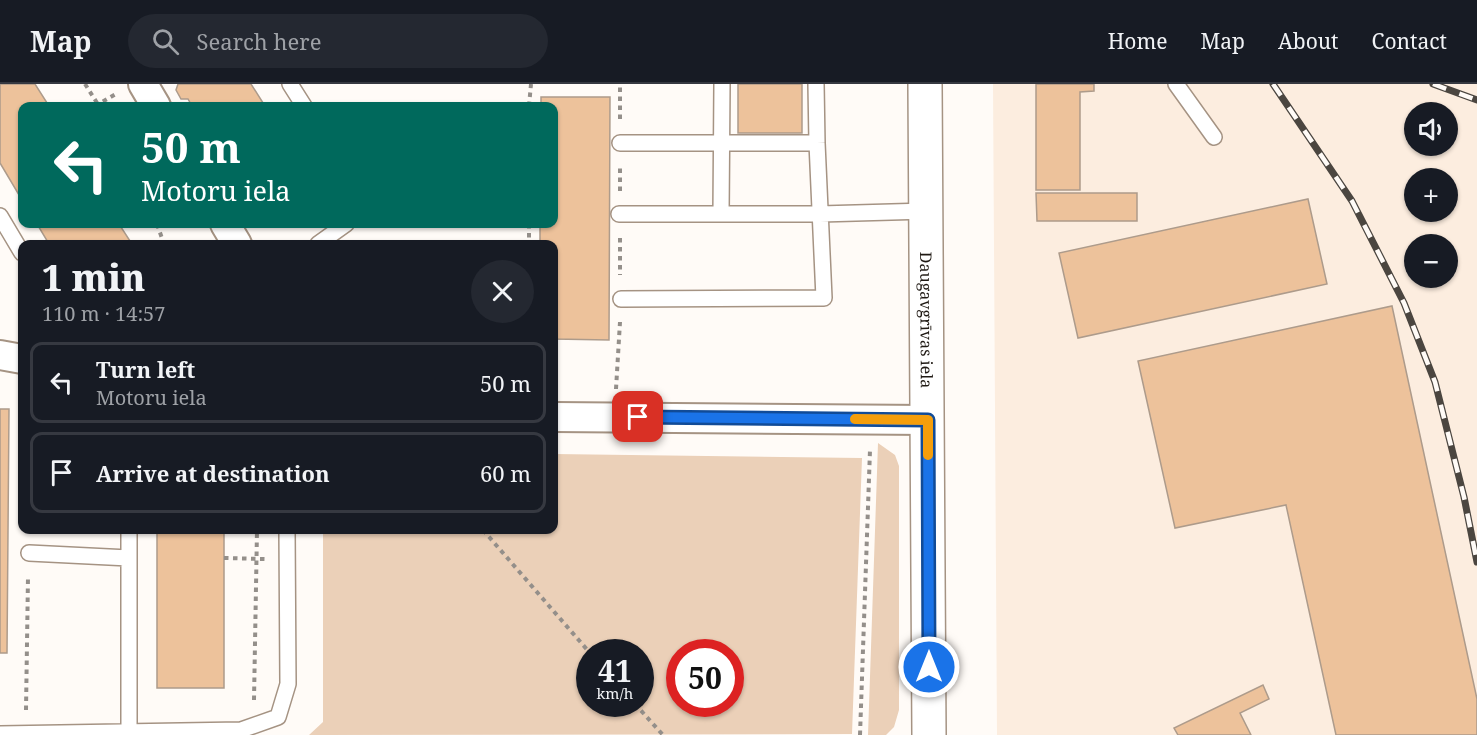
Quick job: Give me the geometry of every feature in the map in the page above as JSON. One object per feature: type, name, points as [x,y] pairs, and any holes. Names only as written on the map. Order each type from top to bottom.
[{"type":"main road","name":"Daugavgrīvas iela","points":[[925,84],[929,735]]},
{"type":"street","points":[[143,84],[154,102]]},
{"type":"street","points":[[0,355],[18,357]]},
{"type":"street","points":[[558,417],[928,420]]},
{"type":"lane","points":[[290,84],[301,102]]},
{"type":"lane","points":[[720,214],[722,84]]},
{"type":"lane","points":[[621,299],[824,298],[816,84]]},
{"type":"lane","points":[[1176,84],[1214,136]]},
{"type":"lane","points":[[620,143],[817,144]]},
{"type":"lane","points":[[620,214],[820,214],[927,211]]},
{"type":"lane","points":[[0,216],[18,247]]},
{"type":"lane","points":[[324,240],[340,228]]},
{"type":"lane","points":[[129,534],[129,731]]},
{"type":"lane","points":[[0,734],[241,730],[278,717],[288,684],[287,534]]},
{"type":"lane","points":[[29,553],[129,558]]},
{"type":"path","points":[[85,84],[96,102]]},
{"type":"path","points":[[529,102],[531,84]]},
{"type":"path","points":[[614,417],[621,299],[620,84]]},
{"type":"path","points":[[860,735],[873,419]]},
{"type":"path","points":[[254,725],[256,534]]},
{"type":"path","points":[[486,534],[578,639]]},
{"type":"path","points":[[26,732],[29,553]]},
{"type":"path","points":[[224,558],[286,559]]},
{"type":"path","points":[[647,717],[663,735]]},
{"type":"shaded area","points":[[993,84],[1477,84],[1477,735],[997,735]]},
{"type":"shaded area","points":[[878,443],[895,455],[899,466],[899,710],[894,727],[886,735],[868,735]]},
{"type":"shaded area","points":[[558,454],[862,458],[852,734],[309,735],[323,722],[323,534],[558,534]]},
{"type":"building","points":[[0,84],[35,84],[46,102],[18,102],[18,193],[0,163]]},
{"type":"building","points":[[178,84],[251,84],[262,102],[190,102],[188,99],[181,99],[176,90]]},
{"type":"building","points":[[738,84],[802,84],[802,133],[738,133]]},
{"type":"building","points":[[1036,84],[1094,84],[1094,91],[1080,92],[1080,190],[1036,190]]},
{"type":"building","points":[[541,97],[610,97],[609,340],[558,339],[558,240],[540,240],[540,228],[558,228],[558,102],[541,102]]},
{"type":"building","points":[[1036,193],[1137,193],[1137,221],[1037,221]]},
{"type":"building","points":[[1308,199],[1327,284],[1078,338],[1059,253]]},
{"type":"building","points":[[39,228],[122,228],[129,240],[47,240]]},
{"type":"building","points":[[1392,306],[1477,699],[1477,735],[1336,735],[1286,505],[1175,528],[1138,361]]},
{"type":"building","points":[[0,409],[9,409],[7,653],[0,653]]},
{"type":"building","points":[[157,534],[224,534],[224,688],[157,688]]},
{"type":"building","points":[[1263,685],[1269,699],[1240,713],[1251,735],[1178,735],[1174,728]]},
{"type":"railway","points":[[1273,84],[1352,201],[1404,303],[1435,382],[1464,497],[1477,562]]},
{"type":"railway","points":[[1433,84],[1477,100]]},
{"type":"slow traffic","points":[[855,419],[928,420],[928,455]]},
{"type":"route","points":[[638,417],[928,420],[929,667]]}]
